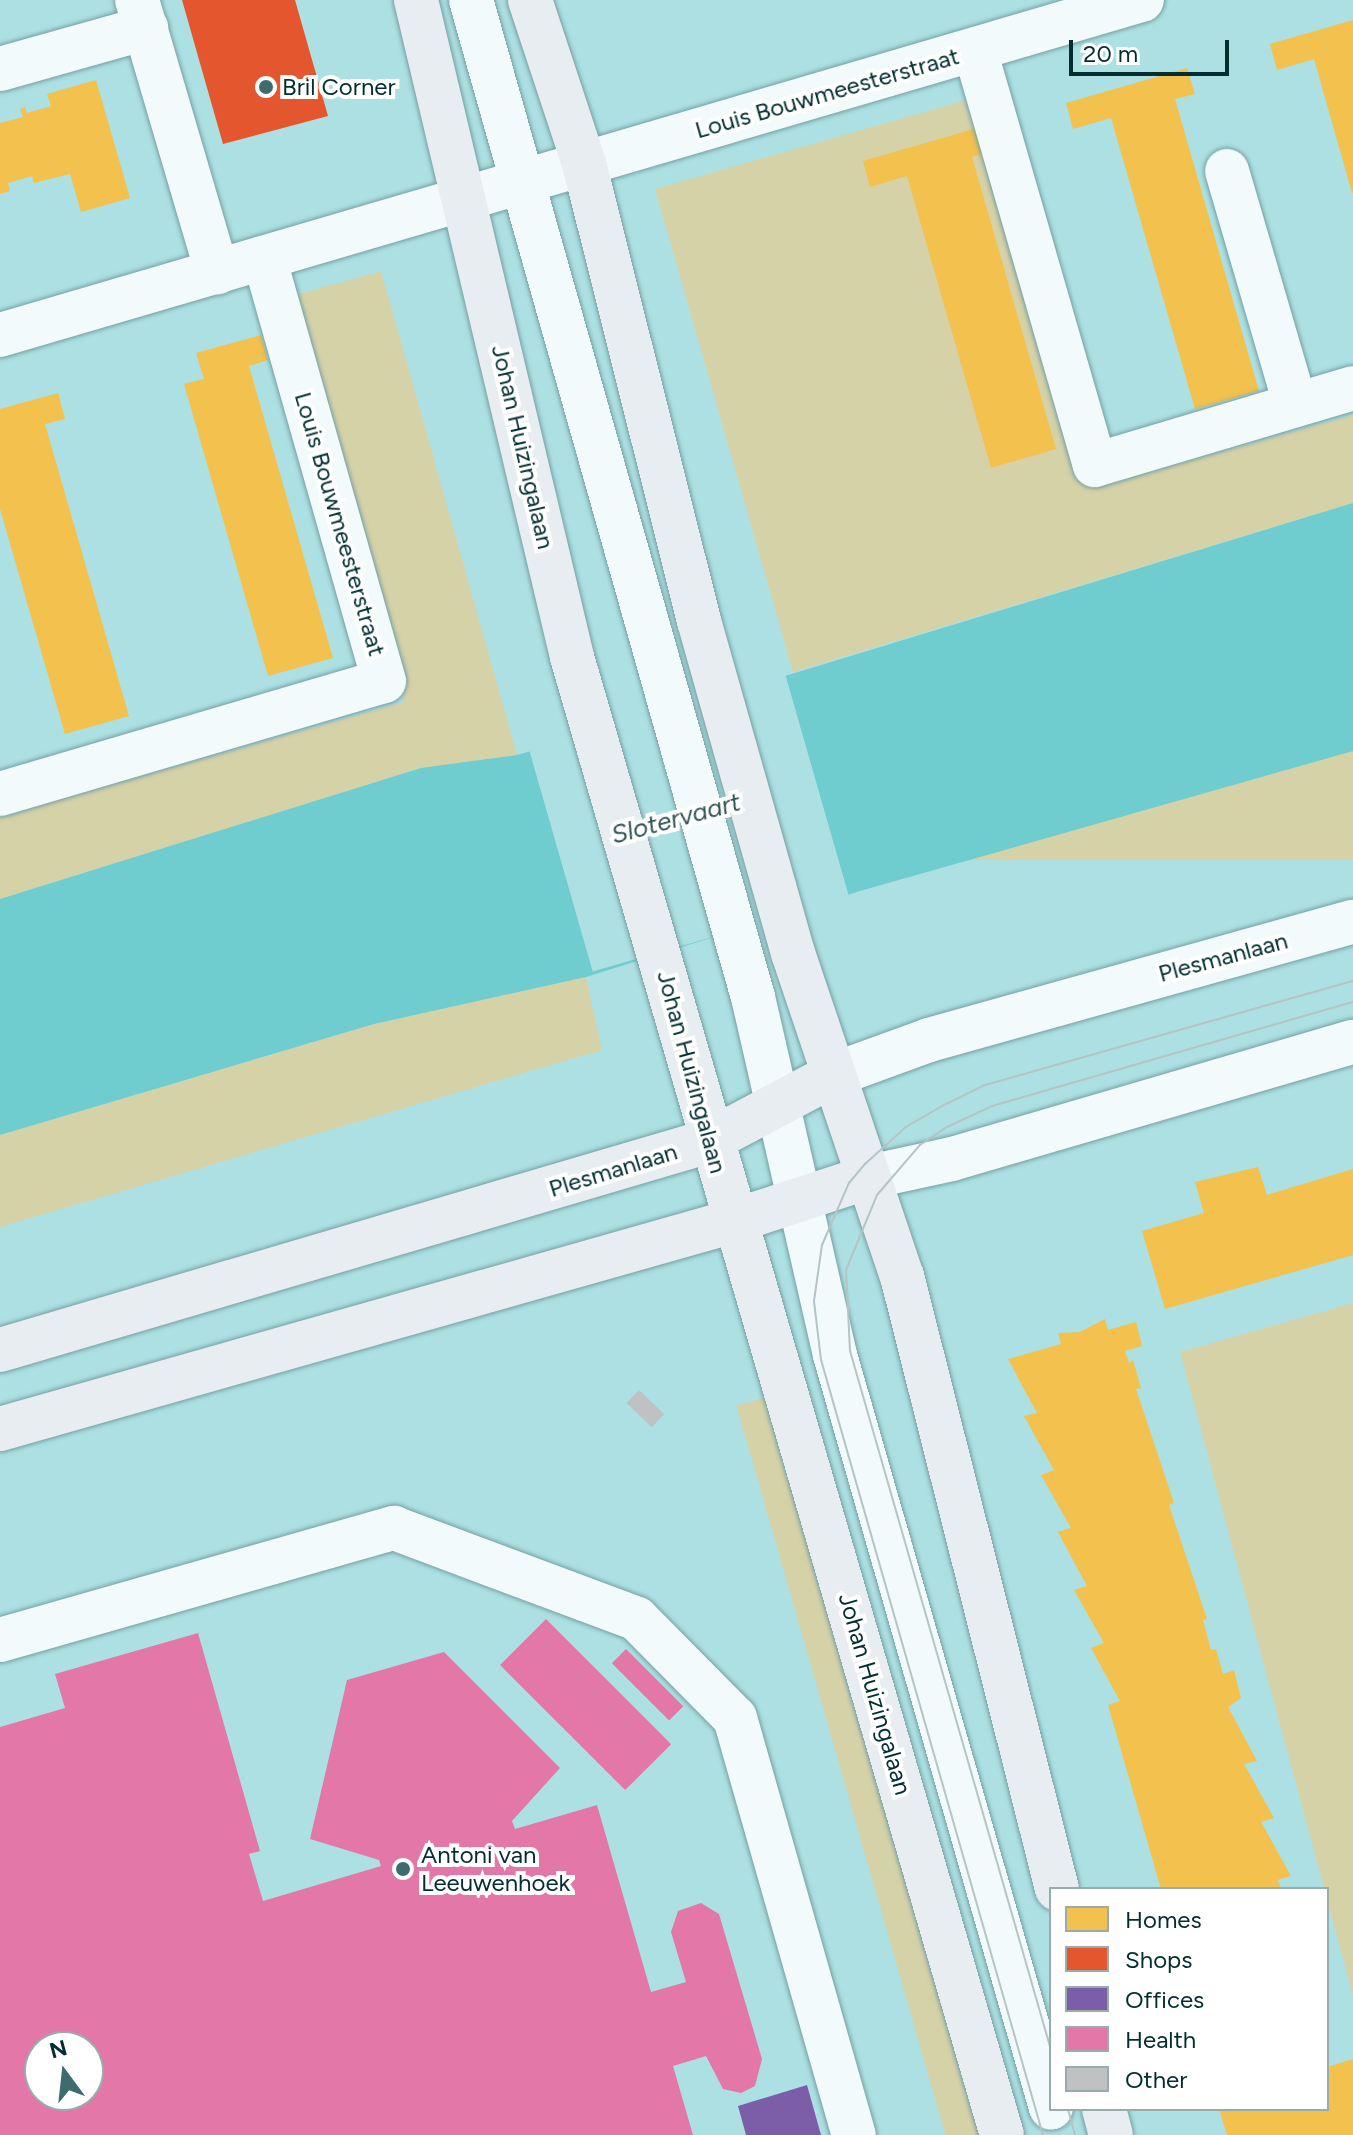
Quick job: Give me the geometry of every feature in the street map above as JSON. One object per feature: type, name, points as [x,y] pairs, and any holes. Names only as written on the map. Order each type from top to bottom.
[{"type":"main road","name":"Johan Huizingalaan","points":[[416,0],[572,657],[669,989],[709,1141],[765,1313],[1002,2135]]},
{"type":"main road","points":[[530,0],[584,163],[699,621],[793,953],[902,1276],[1056,1887]]},
{"type":"main road","name":"Plesmanlaan","points":[[0,1350],[709,1141],[833,1075]]},
{"type":"main road","points":[[0,1429],[734,1221],[869,1177]]},
{"type":"main road","points":[[1105,2111],[1111,2135]]},
{"type":"street","points":[[471,0],[745,967],[781,1103],[835,1355],[1049,2101]]},
{"type":"street","name":"Louis Bouwmeesterstraat","points":[[0,335],[1142,0]]},
{"type":"street","points":[[0,69],[142,14],[217,272]]},
{"type":"street","name":"Louis Bouwmeesterstraat","points":[[975,50],[1095,465],[1353,388]]},
{"type":"street","points":[[1227,171],[1295,404]]},
{"type":"street","name":"Louis Bouwmeesterstraat","points":[[0,794],[384,681],[264,258]]},
{"type":"street","name":"Plesmanlaan","points":[[833,1075],[929,1040],[1353,922]]},
{"type":"street","points":[[869,1177],[952,1159],[1353,1042]]},
{"type":"street","points":[[0,1640],[394,1528],[637,1619],[735,1718],[854,2135]]},
{"type":"street","points":[[1052,2111],[1059,2135]]},
{"type":"shaded area","points":[[980,96],[1090,488],[1353,415],[1353,503],[793,672],[655,189]]},
{"type":"shaded area","points":[[381,271],[517,755],[421,768],[0,899],[0,816],[404,702],[289,297]]},
{"type":"shaded area","points":[[841,751],[1353,751],[1353,860],[841,860]]},
{"type":"shaded area","points":[[586,977],[602,1050],[0,1227],[0,1135],[374,1024]]},
{"type":"shaded area","points":[[1353,1303],[1353,1996],[1329,1907],[1329,1887],[1324,1887],[1180,1352]]},
{"type":"shaded area","points":[[770,1396],[982,2135],[945,2135],[736,1406]]},
{"type":"water","name":"Slotervaart","points":[[1353,503],[1353,751],[860,891],[586,977],[374,1024],[0,1135],[0,899],[421,768],[517,755],[624,725]]},
{"type":"pier","points":[[784,670],[849,898],[593,971],[527,744]]},
{"type":"building: Homes","points":[[1353,20],[1352,193],[1314,59],[1277,70],[1270,44]]},
{"type":"building: Homes","points":[[1187,68],[1195,94],[1175,99],[1259,391],[1195,409],[1111,118],[1073,129],[1066,103]]},
{"type":"building: Homes","points":[[96,80],[130,198],[81,212],[70,174],[34,183],[32,176],[8,183],[10,191],[0,194],[0,123],[23,117],[20,109],[25,107],[27,113],[51,106],[47,94]]},
{"type":"building: Homes","points":[[984,126],[991,152],[972,157],[1056,449],[991,468],[907,176],[870,187],[863,161]]},
{"type":"building: Homes","points":[[261,335],[268,360],[249,366],[333,658],[268,676],[184,384],[204,379],[196,353]]},
{"type":"building: Homes","points":[[58,393],[65,419],[45,424],[129,716],[65,734],[0,509],[0,409]]},
{"type":"building: Homes","points":[[1258,1167],[1267,1195],[1353,1169],[1353,1255],[1165,1309],[1142,1231],[1204,1213],[1195,1182]]},
{"type":"building: Homes","points":[[1105,1319],[1108,1330],[1136,1322],[1142,1346],[1125,1351],[1129,1363],[1133,1360],[1141,1388],[1136,1389],[1174,1503],[1169,1505],[1207,1619],[1203,1620],[1211,1650],[1216,1649],[1223,1674],[1234,1670],[1241,1698],[1228,1707],[1257,1761],[1244,1764],[1274,1818],[1261,1822],[1291,1876],[1277,1880],[1281,1887],[1160,1887],[1108,1705],[1120,1701],[1091,1648],[1104,1643],[1074,1590],[1087,1586],[1058,1532],[1071,1528],[1041,1475],[1054,1470],[1024,1416],[1037,1413],[1008,1359],[1061,1344],[1058,1333],[1080,1332]]},
{"type":"building: Homes","points":[[1353,2059],[1353,2135],[1227,2135],[1220,2111],[1329,2111],[1329,2066]]},
{"type":"building: Shops","points":[[182,0],[295,0],[328,116],[223,144]]},
{"type":"building: Offices","points":[[807,2085],[821,2135],[746,2135],[738,2106]]},
{"type":"building: Health","points":[[546,1619],[671,1744],[625,1790],[500,1665]]},
{"type":"building: Health","points":[[198,1633],[260,1851],[249,1854],[263,1901],[381,1866],[379,1860],[310,1839],[347,1680],[444,1652],[560,1768],[512,1821],[515,1829],[597,1805],[651,1992],[686,1982],[671,1932],[678,1911],[701,1903],[719,1914],[762,2059],[755,2086],[741,2093],[723,2089],[706,2056],[673,2066],[693,2135],[0,2135],[0,1727],[65,1708],[55,1674]]},
{"type":"building: Health","points":[[626,1649],[683,1706],[669,1720],[612,1663]]},
{"type":"building: Other","points":[[639,1390],[664,1414],[652,1427],[626,1403]]},
{"type":"tram line","points":[[1043,2135],[821,1360],[814,1301],[822,1245],[849,1183],[865,1164],[906,1127],[942,1106],[985,1085],[1353,981]]},
{"type":"tram line","points":[[1049,2043],[850,1351],[846,1270],[877,1195],[920,1145],[947,1127],[992,1106],[1353,1002]]},
{"type":"tram line","points":[[1069,2111],[1075,2135]]},
{"type":"place","name":"Bril Corner","points":[[266,87]]},
{"type":"place","name":"Antoni van Leeuwenhoek","points":[[403,1869]]}]
